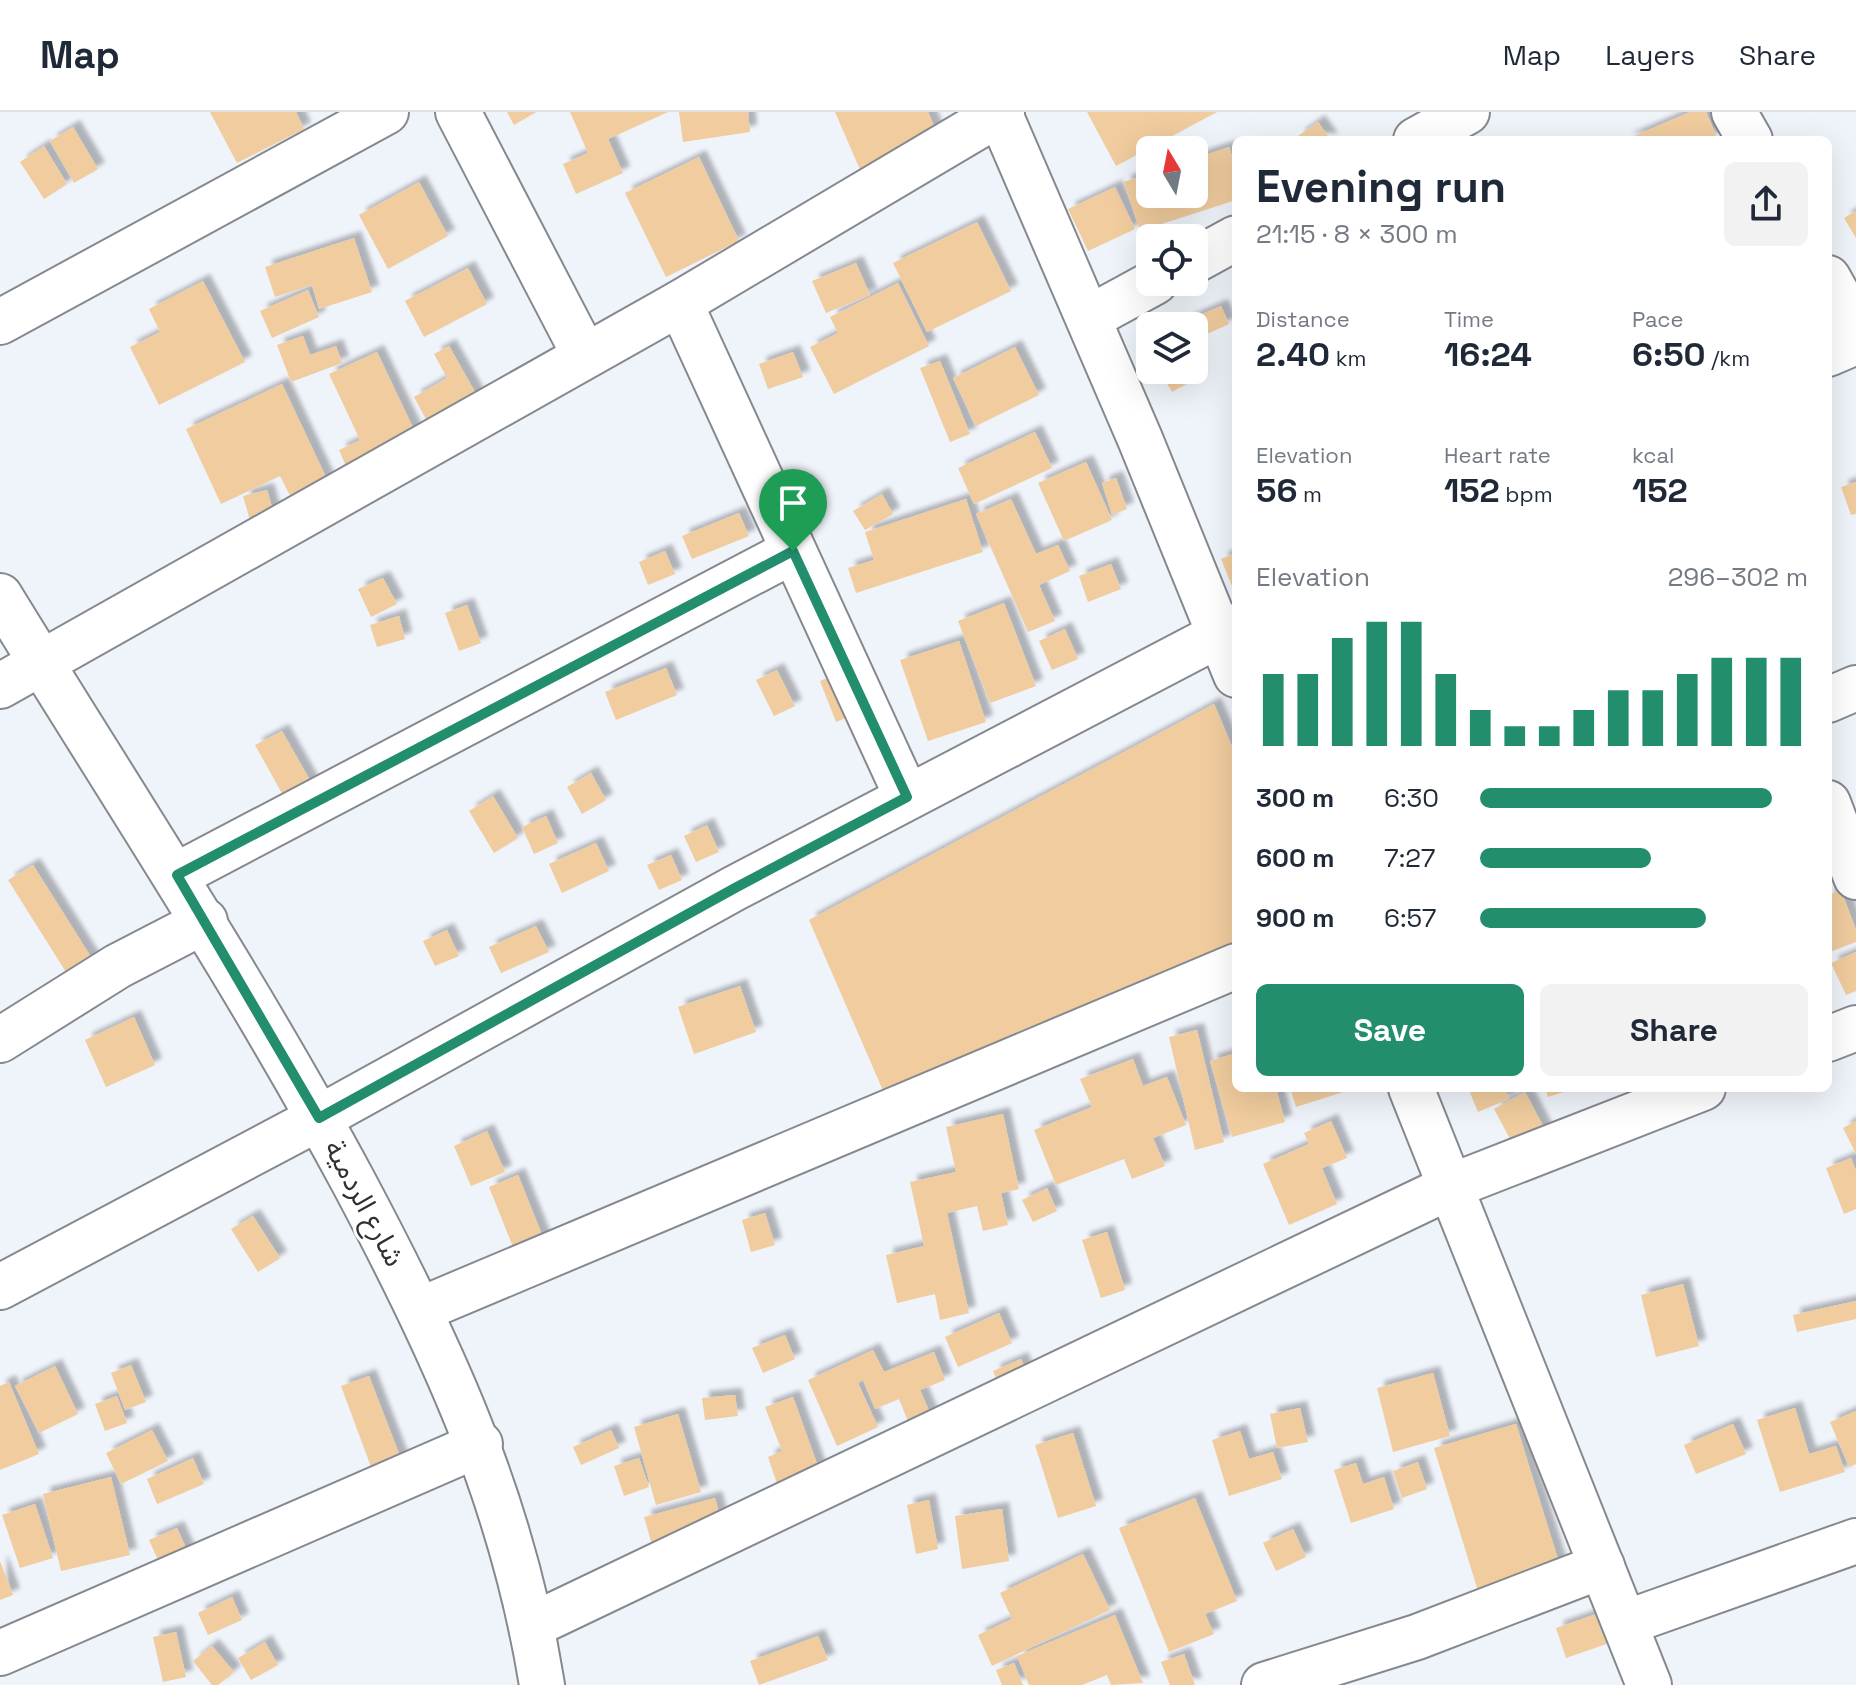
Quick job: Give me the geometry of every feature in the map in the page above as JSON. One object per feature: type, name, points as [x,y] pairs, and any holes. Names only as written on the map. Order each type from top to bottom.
[{"type":"street","points":[[0,322],[386,112]]},
{"type":"street","points":[[458,112],[585,356]]},
{"type":"street","points":[[1423,136],[1467,112]]},
{"type":"street","points":[[1734,112],[1748,136]]},
{"type":"street","points":[[0,686],[680,303],[1000,113],[1227,630],[1232,655]]},
{"type":"street","points":[[1208,253],[1232,240]]},
{"type":"street","points":[[1832,285],[1856,327]]},
{"type":"street","points":[[1089,318],[1136,292]]},
{"type":"street","points":[[680,303],[907,797]]},
{"type":"street","points":[[1832,352],[1856,342]]},
{"type":"street","points":[[177,875],[793,551]]},
{"type":"street","name":"شارع الردمية","points":[[0,596],[205,921],[319,1118],[422,1309],[480,1444],[533,1625],[542,1685]]},
{"type":"street","points":[[0,1287],[319,1118],[735,888],[1227,630]]},
{"type":"street","points":[[1832,698],[1856,688]]},
{"type":"street","points":[[1832,814],[1856,877]]},
{"type":"street","points":[[0,1040],[118,966],[205,921]]},
{"type":"street","points":[[422,1309],[1232,968]]},
{"type":"street","points":[[1832,1037],[1856,1028]]},
{"type":"street","points":[[1413,1092],[1649,1685]]},
{"type":"street","points":[[533,1625],[1452,1186],[1693,1092]]},
{"type":"street","points":[[0,1653],[480,1444]]},
{"type":"street","points":[[1625,1623],[1856,1541]]},
{"type":"street","points":[[1264,1685],[1417,1637],[1602,1566]]},
{"type":"building","points":[[210,112],[296,112],[304,129],[237,163]]},
{"type":"building","points":[[507,112],[536,112],[514,125]]},
{"type":"building","points":[[570,112],[668,112],[608,139],[623,173],[576,194],[563,164],[588,153]]},
{"type":"building","points":[[679,112],[748,112],[750,132],[683,142]]},
{"type":"building","points":[[835,112],[928,112],[946,154],[868,188]]},
{"type":"building","points":[[1087,112],[1217,112],[1172,136],[1136,136],[1136,155],[1116,166]]},
{"type":"building","points":[[1690,112],[1706,112],[1716,136],[1634,136]]},
{"type":"building","points":[[1318,122],[1328,136],[1298,136]]},
{"type":"building","points":[[73,127],[98,169],[74,183],[50,141]]},
{"type":"building","points":[[44,146],[67,184],[44,199],[20,162]]},
{"type":"building","points":[[1229,147],[1232,156],[1232,201],[1162,224],[1138,224],[1124,182],[1136,178],[1136,208],[1208,208],[1208,154]]},
{"type":"building","points":[[699,157],[739,241],[666,277],[625,193]]},
{"type":"building","points":[[419,182],[448,236],[388,269],[359,215]]},
{"type":"building","points":[[1115,187],[1135,229],[1088,251],[1068,209]]},
{"type":"building","points":[[1856,211],[1856,238],[1844,218]]},
{"type":"building","points":[[977,222],[1011,291],[927,332],[893,263]]},
{"type":"building","points":[[354,238],[372,292],[319,309],[312,285],[275,297],[265,267]]},
{"type":"building","points":[[856,263],[870,295],[826,313],[812,281]]},
{"type":"building","points":[[468,268],[487,304],[424,337],[405,301]]},
{"type":"building","points":[[203,281],[245,362],[159,405],[130,347],[160,332],[149,309]]},
{"type":"building","points":[[898,283],[929,346],[834,394],[810,347],[838,333],[830,317]]},
{"type":"building","points":[[308,290],[319,317],[272,338],[260,311]]},
{"type":"building","points":[[1221,306],[1229,324],[1208,334],[1207,312]]},
{"type":"building","points":[[303,336],[310,355],[336,346],[342,363],[291,382],[277,345]]},
{"type":"building","points":[[449,346],[484,408],[435,436],[414,397],[447,378],[434,354]]},
{"type":"building","points":[[1015,347],[1039,395],[976,426],[953,378]]},
{"type":"building","points":[[377,352],[424,451],[354,484],[339,450],[360,440],[329,374]]},
{"type":"building","points":[[793,352],[803,377],[768,389],[759,364]]},
{"type":"building","points":[[940,361],[970,434],[950,442],[920,368]]},
{"type":"building","points":[[282,384],[332,490],[296,507],[280,476],[221,504],[186,429]]},
{"type":"building","points":[[1167,384],[1186,384],[1172,392]]},
{"type":"building","points":[[1035,432],[1052,468],[974,504],[958,468]]},
{"type":"building","points":[[1086,462],[1112,520],[1064,541],[1038,483]]},
{"type":"building","points":[[1116,478],[1127,509],[1112,515],[1102,483]]},
{"type":"building","points":[[1856,482],[1856,514],[1851,515],[1841,487]]},
{"type":"building","points":[[267,490],[276,521],[252,527],[243,496]]},
{"type":"building","points":[[882,494],[893,514],[865,530],[853,511]]},
{"type":"building","points":[[966,499],[983,552],[856,593],[848,568],[874,560],[865,532]]},
{"type":"building","points":[[1011,499],[1036,554],[1058,545],[1070,571],[1039,585],[1055,621],[1028,632],[976,514]]},
{"type":"building","points":[[739,513],[749,536],[692,559],[682,536]]},
{"type":"building","points":[[665,551],[675,574],[648,585],[639,562]]},
{"type":"building","points":[[1232,555],[1232,586],[1221,559]]},
{"type":"building","points":[[1111,564],[1121,589],[1088,602],[1079,576]]},
{"type":"building","points":[[383,578],[397,604],[371,617],[358,589]]},
{"type":"building","points":[[1004,603],[1036,686],[990,703],[958,621]]},
{"type":"building","points":[[467,605],[481,643],[459,651],[445,613]]},
{"type":"building","points":[[399,616],[405,639],[377,647],[370,625]]},
{"type":"building","points":[[1065,629],[1078,659],[1052,670],[1039,641]]},
{"type":"building","points":[[959,641],[986,722],[928,741],[900,660]]},
{"type":"building","points":[[666,668],[677,695],[616,720],[605,692]]},
{"type":"building","points":[[777,670],[795,706],[774,716],[756,680]]},
{"type":"building","points":[[843,672],[860,712],[836,722],[820,681]]},
{"type":"building","points":[[1214,704],[1232,747],[1232,956],[891,1109],[809,920]]},
{"type":"building","points":[[282,731],[320,798],[293,813],[255,745]]},
{"type":"building","points":[[591,773],[606,800],[582,814],[567,787]]},
{"type":"building","points":[[493,796],[518,838],[494,853],[469,811]]},
{"type":"building","points":[[546,816],[558,843],[534,854],[522,827]]},
{"type":"building","points":[[707,825],[719,852],[696,862],[684,836]]},
{"type":"building","points":[[596,843],[609,871],[562,893],[549,864]]},
{"type":"building","points":[[671,855],[682,880],[659,890],[647,865]]},
{"type":"building","points":[[33,865],[101,973],[76,988],[8,880]]},
{"type":"building","points":[[1841,890],[1856,930],[1856,942],[1832,951],[1832,893]]},
{"type":"building","points":[[536,926],[549,952],[501,973],[489,947]]},
{"type":"building","points":[[447,930],[459,956],[435,966],[423,941]]},
{"type":"building","points":[[1856,952],[1856,991],[1846,995],[1832,963]]},
{"type":"building","points":[[740,986],[756,1032],[694,1054],[678,1007]]},
{"type":"building","points":[[134,1017],[155,1065],[106,1087],[85,1040]]},
{"type":"building","points":[[1197,1030],[1224,1142],[1195,1150],[1169,1037]]},
{"type":"building","points":[[1232,1054],[1232,1092],[1277,1092],[1285,1122],[1232,1137],[1210,1061]]},
{"type":"building","points":[[1133,1059],[1143,1086],[1167,1077],[1186,1125],[1153,1138],[1165,1166],[1132,1179],[1124,1159],[1056,1185],[1034,1130],[1092,1107],[1080,1079]]},
{"type":"building","points":[[1291,1092],[1344,1092],[1296,1107]]},
{"type":"building","points":[[1470,1092],[1506,1092],[1509,1099],[1478,1112]]},
{"type":"building","points":[[1525,1092],[1547,1134],[1516,1150],[1494,1109]]},
{"type":"building","points":[[1546,1092],[1564,1092],[1548,1097]]},
{"type":"building","points":[[1003,1114],[1019,1189],[1001,1193],[1008,1225],[983,1231],[977,1206],[947,1213],[969,1313],[940,1320],[935,1294],[897,1303],[886,1255],[924,1246],[910,1182],[956,1172],[946,1127]]},
{"type":"building","points":[[1331,1121],[1347,1158],[1322,1168],[1337,1204],[1289,1225],[1263,1164],[1309,1144],[1304,1133]]},
{"type":"building","points":[[1856,1121],[1856,1154],[1843,1128]]},
{"type":"building","points":[[487,1131],[505,1172],[471,1186],[454,1146]]},
{"type":"building","points":[[1851,1158],[1856,1171],[1856,1209],[1844,1214],[1826,1168]]},
{"type":"building","points":[[518,1175],[554,1265],[525,1277],[489,1187]]},
{"type":"building","points":[[1047,1188],[1057,1211],[1033,1222],[1022,1200]]},
{"type":"building","points":[[765,1213],[775,1245],[751,1252],[742,1220]]},
{"type":"building","points":[[253,1216],[280,1258],[258,1272],[231,1229]]},
{"type":"building","points":[[1107,1232],[1125,1290],[1101,1298],[1082,1240]]},
{"type":"building","points":[[1683,1284],[1699,1346],[1656,1357],[1641,1295]]},
{"type":"building","points":[[1856,1301],[1856,1319],[1797,1332],[1793,1315]]},
{"type":"building","points":[[999,1313],[1012,1343],[958,1367],[945,1337]]},
{"type":"building","points":[[785,1335],[795,1359],[763,1373],[752,1348]]},
{"type":"building","points":[[873,1350],[884,1372],[934,1352],[945,1380],[920,1390],[938,1432],[916,1441],[899,1399],[875,1409],[863,1380],[858,1383],[878,1427],[837,1446],[808,1380]]},
{"type":"building","points":[[1021,1359],[1033,1388],[1005,1400],[993,1371]]},
{"type":"building","points":[[131,1365],[146,1402],[125,1410],[111,1373]]},
{"type":"building","points":[[55,1366],[78,1414],[39,1433],[15,1386]]},
{"type":"building","points":[[1433,1373],[1450,1436],[1393,1452],[1377,1388]]},
{"type":"building","points":[[369,1376],[406,1472],[377,1483],[341,1386]]},
{"type":"building","points":[[9,1382],[39,1454],[0,1470],[0,1386]]},
{"type":"building","points":[[735,1395],[738,1416],[705,1420],[702,1398]]},
{"type":"building","points":[[117,1396],[127,1423],[105,1431],[95,1404]]},
{"type":"building","points":[[793,1397],[825,1486],[783,1501],[768,1457],[782,1451],[765,1407]]},
{"type":"building","points":[[1300,1408],[1308,1442],[1277,1448],[1270,1414]]},
{"type":"building","points":[[1795,1408],[1809,1454],[1836,1446],[1845,1472],[1780,1492],[1757,1420]]},
{"type":"building","points":[[1856,1411],[1856,1464],[1849,1467],[1830,1422]]},
{"type":"building","points":[[678,1414],[701,1492],[656,1505],[634,1427]]},
{"type":"building","points":[[1516,1424],[1560,1566],[1478,1591],[1434,1448]]},
{"type":"building","points":[[1733,1424],[1746,1454],[1696,1474],[1684,1445]]},
{"type":"building","points":[[152,1430],[168,1461],[121,1484],[106,1453]]},
{"type":"building","points":[[611,1430],[619,1448],[581,1465],[573,1447]]},
{"type":"building","points":[[1240,1431],[1249,1459],[1273,1452],[1282,1479],[1229,1496],[1212,1440]]},
{"type":"building","points":[[1073,1433],[1096,1506],[1058,1518],[1035,1445]]},
{"type":"building","points":[[193,1458],[204,1484],[157,1504],[147,1479]]},
{"type":"building","points":[[639,1458],[649,1487],[624,1496],[614,1466]]},
{"type":"building","points":[[1418,1462],[1427,1489],[1402,1498],[1393,1471]]},
{"type":"building","points":[[1356,1463],[1363,1484],[1384,1477],[1394,1509],[1351,1523],[1334,1470]]},
{"type":"building","points":[[111,1477],[130,1555],[61,1571],[43,1494]]},
{"type":"building","points":[[715,1498],[730,1553],[660,1572],[644,1517]]},
{"type":"building","points":[[1195,1498],[1237,1601],[1205,1614],[1214,1634],[1169,1652],[1119,1528]]},
{"type":"building","points":[[929,1500],[938,1549],[916,1554],[907,1505]]},
{"type":"building","points":[[35,1504],[53,1558],[20,1568],[2,1515]]},
{"type":"building","points":[[1002,1509],[1009,1561],[962,1569],[955,1516]]},
{"type":"building","points":[[177,1528],[190,1557],[162,1569],[149,1540]]},
{"type":"building","points":[[1293,1529],[1306,1557],[1276,1571],[1263,1543]]},
{"type":"building","points":[[1083,1554],[1110,1610],[992,1666],[978,1635],[1012,1619],[1000,1593]]},
{"type":"building","points":[[0,1561],[13,1595],[0,1600]]},
{"type":"building","points":[[232,1597],[242,1620],[208,1635],[198,1613]]},
{"type":"building","points":[[1605,1611],[1615,1641],[1566,1658],[1556,1628]]},
{"type":"building","points":[[1115,1615],[1143,1683],[1111,1685],[1107,1675],[1082,1685],[1029,1685],[1017,1656]]},
{"type":"building","points":[[176,1632],[186,1677],[163,1682],[153,1637]]},
{"type":"building","points":[[818,1636],[828,1660],[759,1685],[750,1661]]},
{"type":"building","points":[[265,1642],[278,1665],[251,1680],[238,1658]]},
{"type":"building","points":[[212,1646],[234,1672],[218,1685],[212,1685],[193,1661]]},
{"type":"building","points":[[1184,1654],[1195,1685],[1170,1685],[1161,1662]]},
{"type":"building","points":[[1014,1663],[1023,1685],[1002,1685],[996,1670]]},
{"type":"route","points":[[793,551],[907,797],[735,888],[319,1118],[177,875],[793,551]]}]
